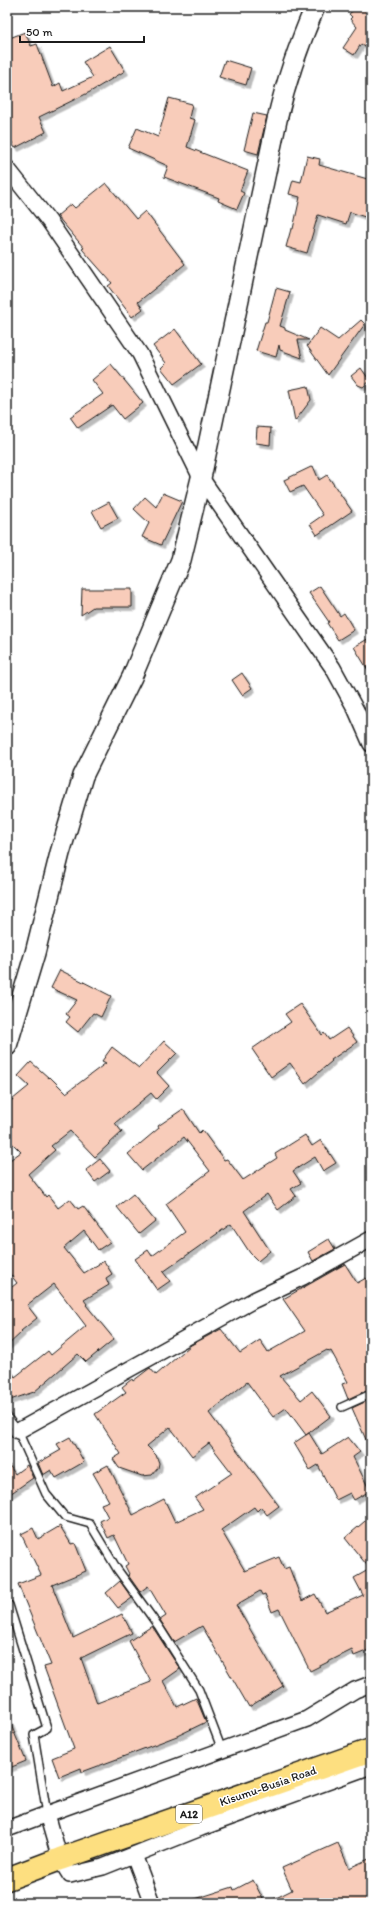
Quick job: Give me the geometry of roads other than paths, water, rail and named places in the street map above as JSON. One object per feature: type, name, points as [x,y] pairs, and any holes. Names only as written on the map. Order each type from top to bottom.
[{"type":"highway","name":"Kisumu-Busia Road","points":[[7,1879],[371,1750]]},
{"type":"street","points":[[7,1046],[36,953],[60,853],[83,776],[132,677],[181,560],[201,478],[276,120],[286,82],[315,7]]},
{"type":"street","points":[[7,168],[49,221],[140,354],[201,478],[333,668],[356,710],[371,744]]},
{"type":"street","points":[[18,1431],[247,1304],[303,1277],[371,1239]]},
{"type":"street","points":[[7,1829],[307,1719],[355,1690],[371,1684]]},
{"type":"street","points":[[47,1814],[60,1859],[70,1875],[92,1870],[134,1855],[201,1828],[371,1766]]},
{"type":"street","points":[[134,1855],[152,1903]]},
{"type":"lane","points":[[342,1407],[371,1394]]},
{"type":"lane","points":[[7,1417],[18,1431],[46,1494],[65,1517],[90,1524],[117,1569],[159,1627],[199,1690],[222,1750]]},
{"type":"lane","points":[[9,1605],[46,1728],[34,1735],[47,1814]]}]
